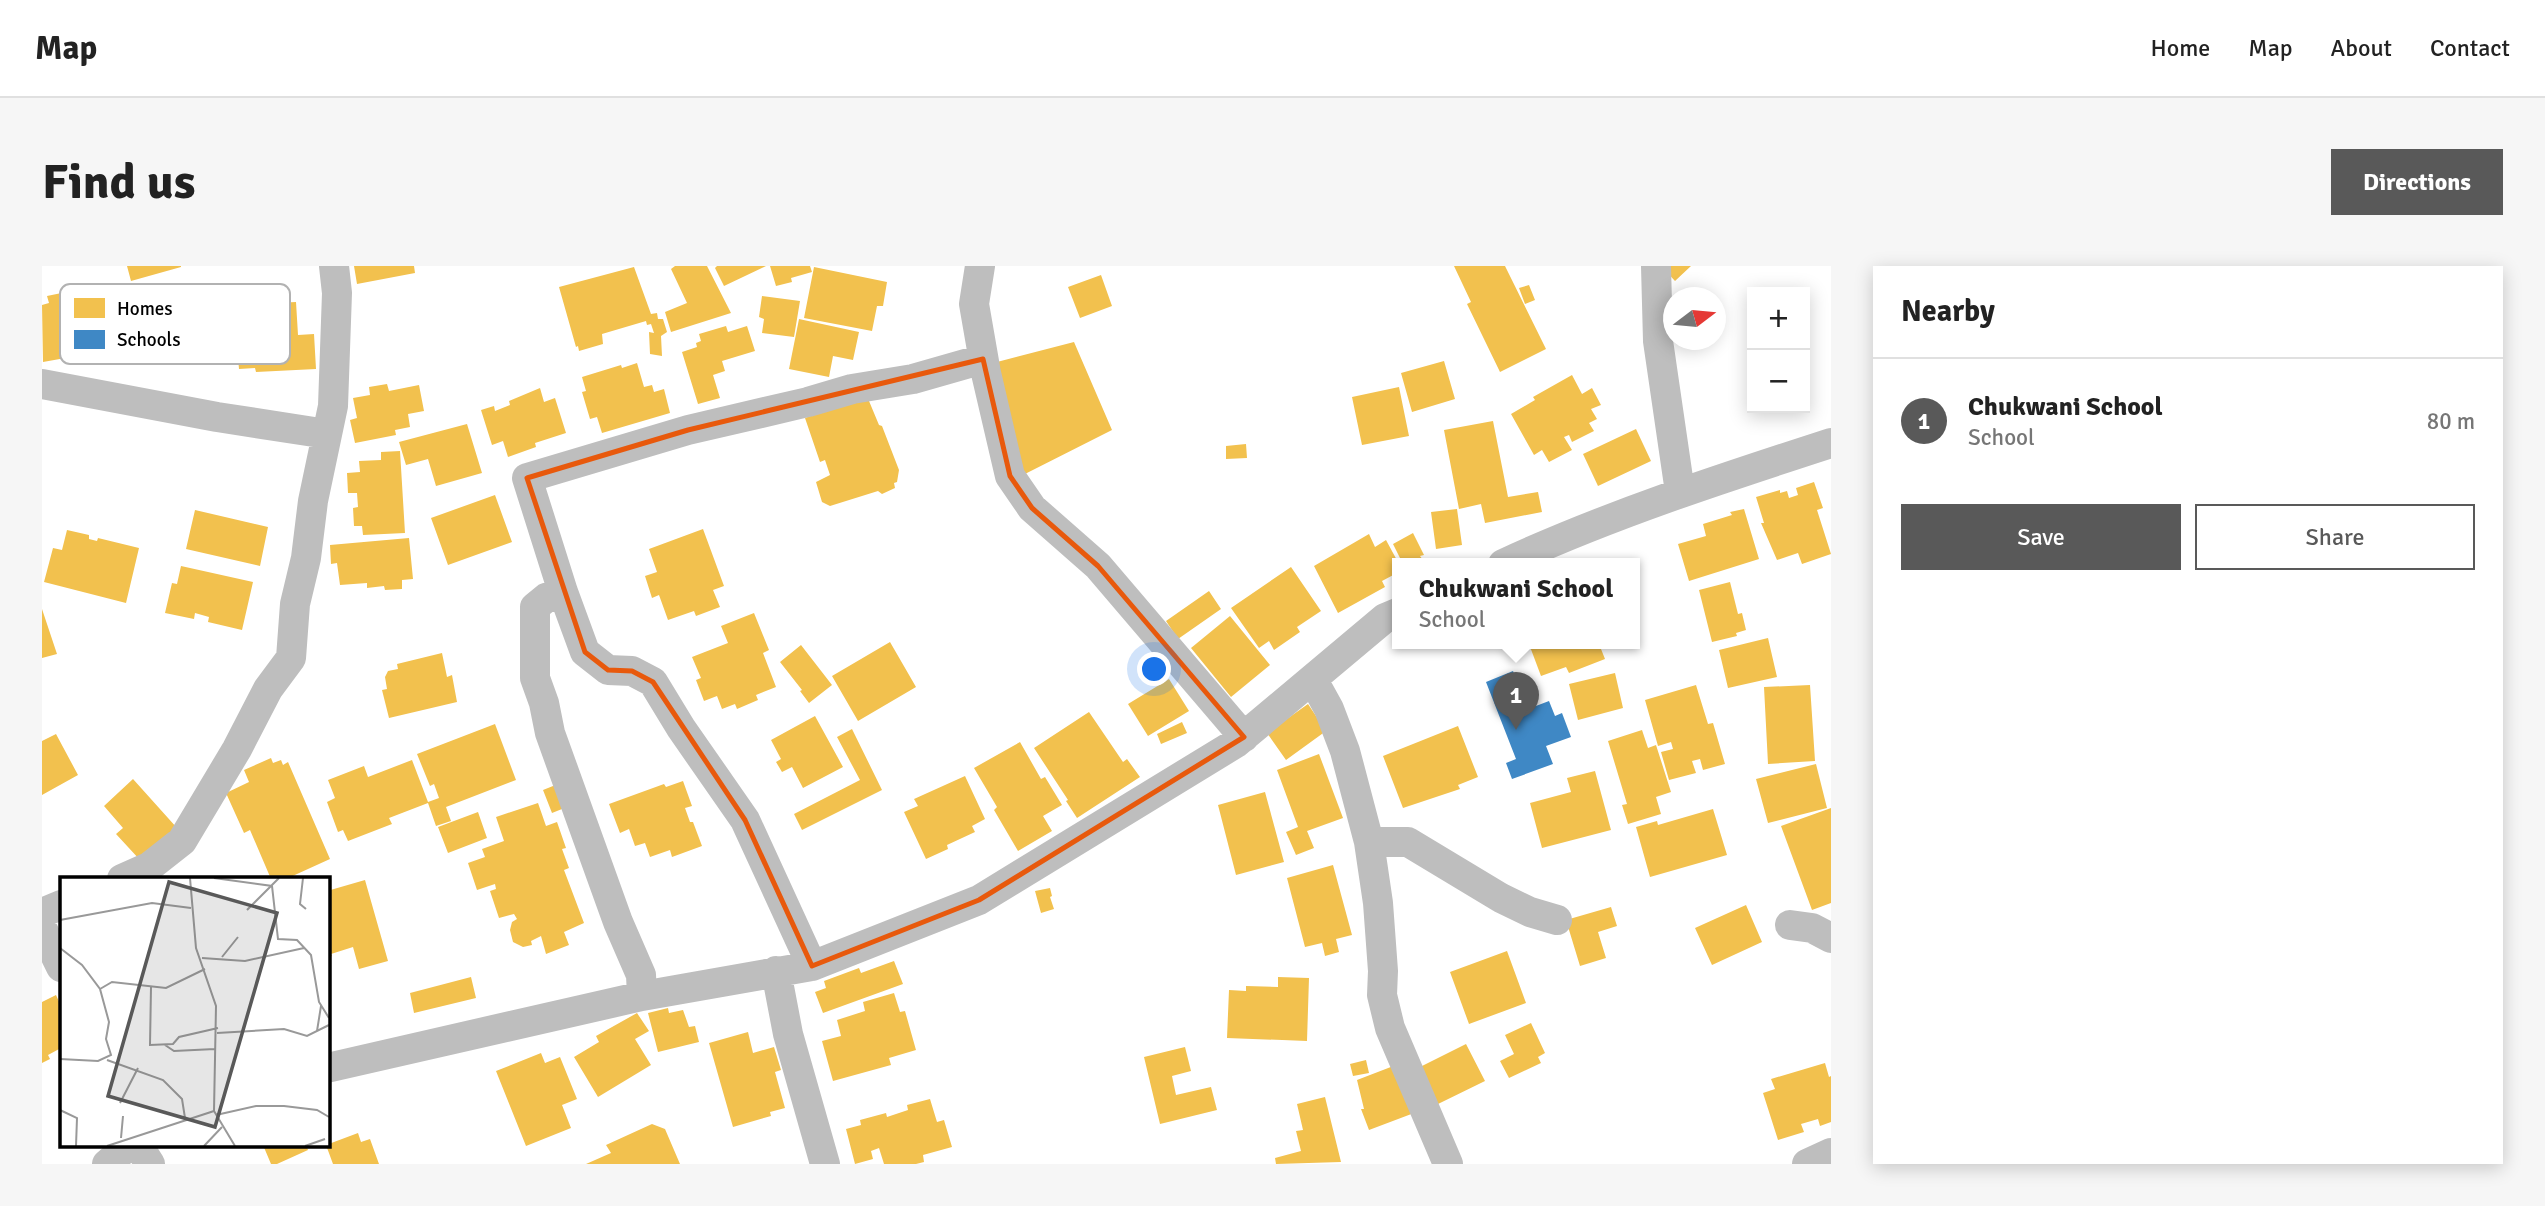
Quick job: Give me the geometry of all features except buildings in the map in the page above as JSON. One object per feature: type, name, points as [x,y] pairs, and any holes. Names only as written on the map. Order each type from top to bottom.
[{"type":"street","points":[[126,877],[149,867],[182,841],[237,749],[268,689],[291,658],[295,604],[306,558],[313,501],[333,406],[337,331],[334,266]]},
{"type":"street","points":[[979,266],[974,304],[983,359],[1010,476],[1032,508],[1098,566],[1244,737]]},
{"type":"street","points":[[1656,266],[1658,341],[1680,492]]},
{"type":"street","points":[[812,966],[745,820],[681,729],[653,681],[632,671],[608,670],[585,652],[527,478],[688,430],[852,389],[913,379],[983,359]]},
{"type":"street","points":[[42,384],[217,417],[327,434]]},
{"type":"street","points":[[1516,558],[1568,534],[1680,492],[1831,443]]},
{"type":"street","points":[[563,592],[546,598],[536,607],[535,678],[560,765],[618,922],[641,975],[642,996]]},
{"type":"street","points":[[329,1068],[642,996],[812,966],[979,900],[1244,737],[1385,618],[1392,615]]},
{"type":"street","points":[[1313,680],[1329,709],[1345,751],[1369,842],[1378,903],[1382,995],[1390,1028],[1448,1164]]},
{"type":"street","points":[[1369,842],[1408,842],[1501,898],[1530,912],[1557,920]]},
{"type":"street","points":[[42,913],[60,905]]},
{"type":"street","points":[[1790,925],[1812,928],[1831,938]]},
{"type":"street","points":[[42,928],[60,965]]},
{"type":"street","points":[[776,971],[788,1034],[825,1164]]},
{"type":"street","points":[[107,1164],[128,1146]]},
{"type":"street","points":[[139,1146],[150,1164]]},
{"type":"street","points":[[1807,1164],[1831,1153]]},
{"type":"highlighted area","points":[[983,359],[1010,476],[1032,508],[1098,566],[1244,737],[979,900],[812,966],[745,820],[653,682],[632,671],[608,670],[585,652],[527,478],[688,430]]},
{"type":"place","name":"Chukwani School","points":[[1516,730]]}]
